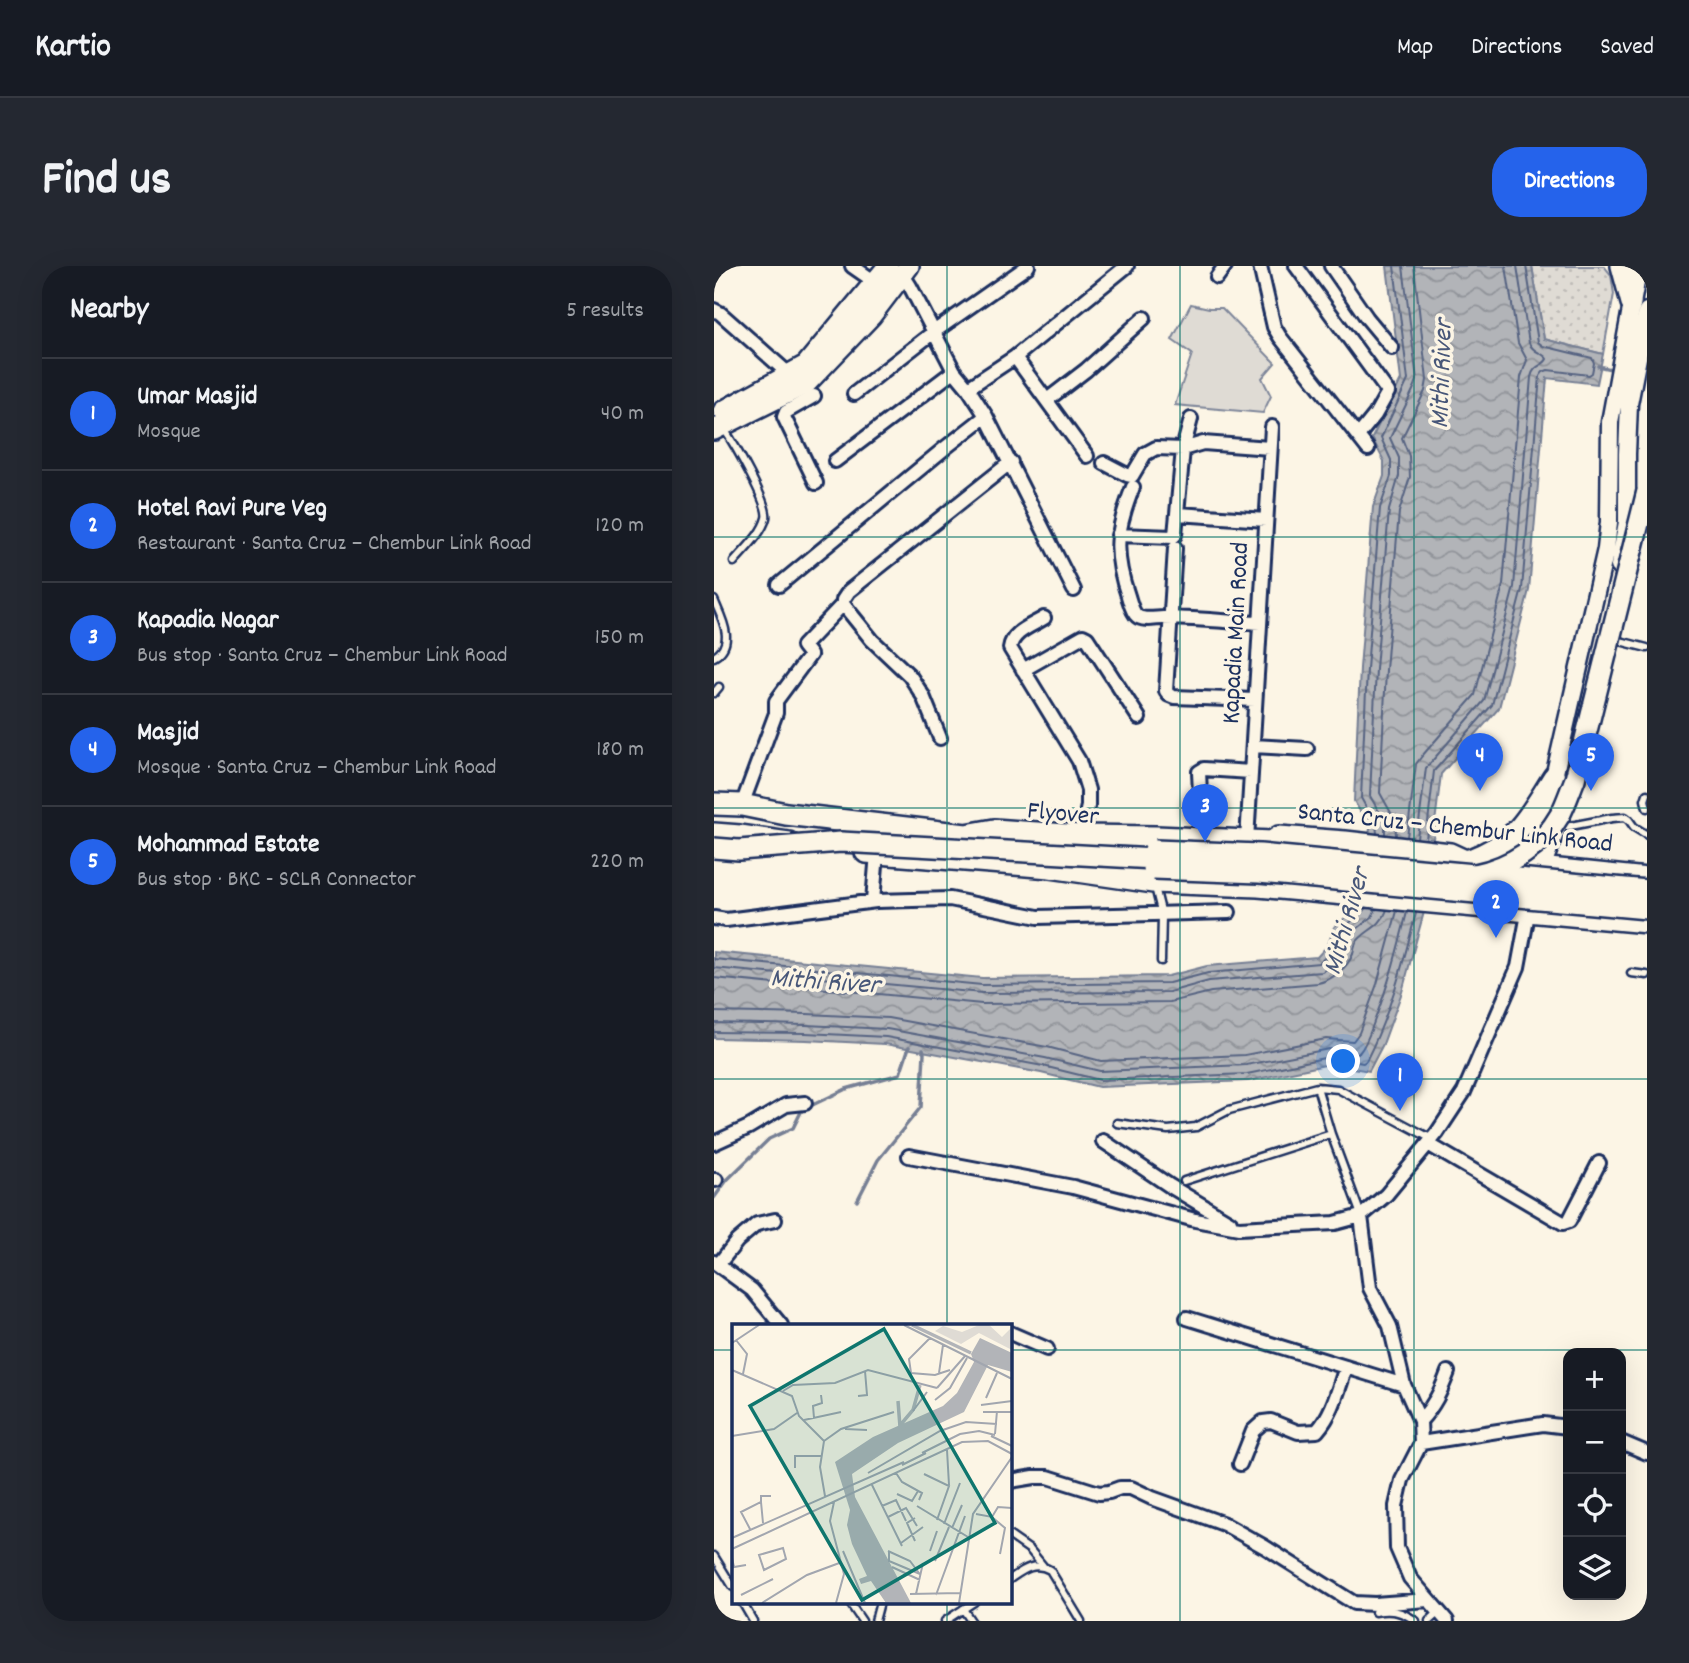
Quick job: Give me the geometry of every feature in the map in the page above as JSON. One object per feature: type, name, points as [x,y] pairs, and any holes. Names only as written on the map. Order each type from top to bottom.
[{"type":"highway","points":[[1458,859],[1485,854],[1507,842],[1520,828],[1554,777]]},
{"type":"highway","name":"Santa Cruz – Chembur Link Road","points":[[714,804],[741,820],[786,814],[966,835],[994,830],[1081,836],[1272,842],[1279,837],[1348,847],[1647,879]]},
{"type":"highway","points":[[714,818],[741,820],[843,850]]},
{"type":"highway","points":[[714,834],[741,820]]},
{"type":"highway","name":"Flyover","points":[[966,835],[1154,867]]},
{"type":"highway","points":[[1270,887],[1272,842]]},
{"type":"highway","points":[[714,855],[843,850],[877,853]]},
{"type":"highway","name":"Flyover","points":[[877,853],[1050,867],[1154,867]]},
{"type":"highway","points":[[1154,867],[1260,855],[1647,891]]},
{"type":"highway","points":[[1154,867],[1270,887],[1350,893],[1528,914],[1647,922]]},
{"type":"highway","points":[[1154,867],[1259,872],[1647,908]]},
{"type":"main road","points":[[1534,867],[1558,829],[1606,550],[1612,402],[1621,358],[1639,307],[1620,266]]},
{"type":"main road","points":[[1528,914],[1534,867],[1554,777],[1603,637],[1622,552],[1627,522],[1629,404],[1639,358],[1639,266]]},
{"type":"main road","points":[[717,422],[806,384],[871,316],[894,272]]},
{"type":"main road","points":[[793,390],[806,365],[894,272]]},
{"type":"main road","points":[[714,848],[739,850],[841,842],[1259,863],[1433,879],[1458,877],[1498,868],[1532,848],[1550,829],[1561,814],[1575,779],[1647,491]]},
{"type":"main road","points":[[1627,522],[1647,527]]},
{"type":"street","points":[[852,266],[894,272],[910,285],[954,371],[986,416],[1011,462],[1074,590]]},
{"type":"street","points":[[855,394],[935,331],[1028,266]]},
{"type":"street","points":[[968,388],[1015,357],[1127,266]]},
{"type":"street","points":[[1260,266],[1274,327],[1368,450]]},
{"type":"street","points":[[1296,266],[1388,392],[1376,415],[1358,436]]},
{"type":"street","points":[[1331,266],[1367,318],[1392,348]]},
{"type":"street","points":[[714,310],[720,313],[793,390],[814,396]]},
{"type":"street","points":[[1048,400],[1144,318]]},
{"type":"street","points":[[1015,357],[1087,456]]},
{"type":"street","points":[[835,461],[954,371]]},
{"type":"street","points":[[793,390],[784,420],[816,483]]},
{"type":"street","points":[[779,585],[986,416]]},
{"type":"street","points":[[1118,535],[1172,537],[1177,532],[1183,449],[1191,419]]},
{"type":"street","name":"Kapadia Main Road","points":[[1247,840],[1272,428]]},
{"type":"street","points":[[1104,463],[1132,476],[1145,454],[1156,448],[1183,449],[1203,443],[1270,448]]},
{"type":"street","points":[[741,820],[776,713],[776,701],[810,655],[803,646],[843,604],[849,591],[1011,462]]},
{"type":"street","points":[[1133,487],[1123,512],[1118,535],[1118,553],[1120,573],[1137,616],[1260,623]]},
{"type":"street","points":[[1178,514],[1266,520]]},
{"type":"street","points":[[1175,548],[1167,691],[1169,695],[1255,700]]},
{"type":"street","points":[[843,604],[872,640],[910,676],[923,696],[940,738]]},
{"type":"street","points":[[1044,618],[1011,640],[1010,648],[1079,761],[1088,790],[1088,806],[1081,836]]},
{"type":"street","points":[[1023,670],[1083,636],[1087,638],[1139,718]]},
{"type":"street","points":[[1253,746],[1307,749]]},
{"type":"street","points":[[1201,813],[1199,772],[1204,769],[1251,772]]},
{"type":"street","points":[[873,901],[877,853]]},
{"type":"street","points":[[714,918],[740,919],[873,901],[950,900],[1038,917],[1229,912]]},
{"type":"street","points":[[909,1156],[1073,1187],[1195,1220],[1239,1228],[1335,1223],[1361,1216],[1386,1195],[1430,1142],[1464,1093],[1518,967],[1528,914]]},
{"type":"street","points":[[714,1143],[749,1128],[786,1105],[805,1103]]},
{"type":"street","points":[[1103,1141],[1239,1228]]},
{"type":"street","points":[[1430,1142],[1563,1223],[1569,1222],[1599,1163]]},
{"type":"street","points":[[1361,1216],[1370,1288],[1390,1326],[1404,1385],[1420,1421],[1421,1443],[1402,1480],[1396,1506],[1397,1548],[1410,1578],[1439,1618]]},
{"type":"street","points":[[775,1220],[757,1224],[716,1263],[752,1290],[780,1324]]},
{"type":"street","points":[[1187,1318],[1404,1385]]},
{"type":"street","points":[[1012,1334],[1047,1349]]},
{"type":"street","points":[[1240,1464],[1253,1431],[1263,1422],[1271,1421],[1298,1432],[1317,1431],[1333,1409],[1346,1367]]},
{"type":"street","points":[[1420,1421],[1432,1409],[1448,1373]]},
{"type":"street","points":[[1421,1443],[1543,1424],[1563,1426]]},
{"type":"street","points":[[1626,1444],[1647,1453]]},
{"type":"street","points":[[1012,1480],[1048,1478],[1099,1493],[1131,1488],[1224,1524],[1354,1603],[1428,1600]]},
{"type":"lane","points":[[717,422],[732,441],[764,503],[767,515],[760,530],[734,562]]},
{"type":"lane","points":[[714,600],[726,630],[726,642],[714,657]]},
{"type":"lane","points":[[1603,637],[1647,648]]},
{"type":"lane","points":[[1647,794],[1647,808]]},
{"type":"lane","points":[[1558,829],[1625,817],[1647,835]]},
{"type":"lane","points":[[1154,867],[1162,915],[1161,961]]},
{"type":"lane","points":[[1631,973],[1647,975]]},
{"type":"lane","points":[[1117,1123],[1168,1130],[1196,1127],[1229,1110],[1317,1087],[1338,1089],[1430,1142]]},
{"type":"lane","points":[[1317,1087],[1361,1216]]},
{"type":"lane","points":[[1184,1181],[1331,1134]]},
{"type":"lane","points":[[1012,1537],[1030,1550],[1042,1566],[1049,1570],[1081,1621]]},
{"type":"lane","points":[[714,1556],[732,1585]]},
{"type":"lane","points":[[1012,1578],[1028,1567],[1042,1566]]},
{"type":"lane","points":[[743,1604],[753,1621]]},
{"type":"lane","points":[[850,1604],[862,1621]]},
{"type":"lane","points":[[875,1621],[879,1604]]},
{"type":"lane","points":[[945,1621],[971,1604]]},
{"type":"lane","points":[[963,1609],[971,1621]]},
{"type":"lane","points":[[1375,1612],[1390,1609],[1416,1621]]},
{"type":"shaded area","points":[[1532,266],[1604,266],[1611,275],[1614,294],[1603,354],[1544,339]]},
{"type":"shaded area","points":[[1191,304],[1222,308],[1275,363],[1262,378],[1271,396],[1263,413],[1175,405],[1192,354],[1172,340]]},
{"type":"water","name":"Mithi River","points":[[1387,266],[1532,266],[1544,339],[1603,354],[1597,384],[1547,378],[1529,590],[1499,708],[1441,774],[1424,912],[1402,992],[1383,1044],[1369,1071],[1330,1064],[1248,1081],[1099,1087],[1041,1073],[885,1044],[714,1038],[714,952],[982,978],[1168,976],[1207,966],[1317,957],[1328,945],[1334,927],[1362,904],[1370,828],[1354,801],[1360,668],[1373,507],[1384,476],[1384,461],[1372,438],[1401,380]]},
{"type":"waterway","points":[[1598,366],[1615,370]]},
{"type":"waterway","points":[[714,1198],[727,1180],[769,1139],[793,1128],[802,1110],[846,1089],[900,1074],[909,1047]]},
{"type":"waterway","points":[[857,1201],[878,1160],[921,1107],[923,1049]]},
{"type":"place","name":"Masjid","points":[[1480,791]]},
{"type":"place","name":"Mohammad Estate","points":[[1591,791]]},
{"type":"place","name":"Kapadia Nagar","points":[[1205,842]]},
{"type":"place","name":"Hotel Ravi Pure Veg","points":[[1496,938]]},
{"type":"place","name":"Umar Masjid","points":[[1400,1111]]}]
